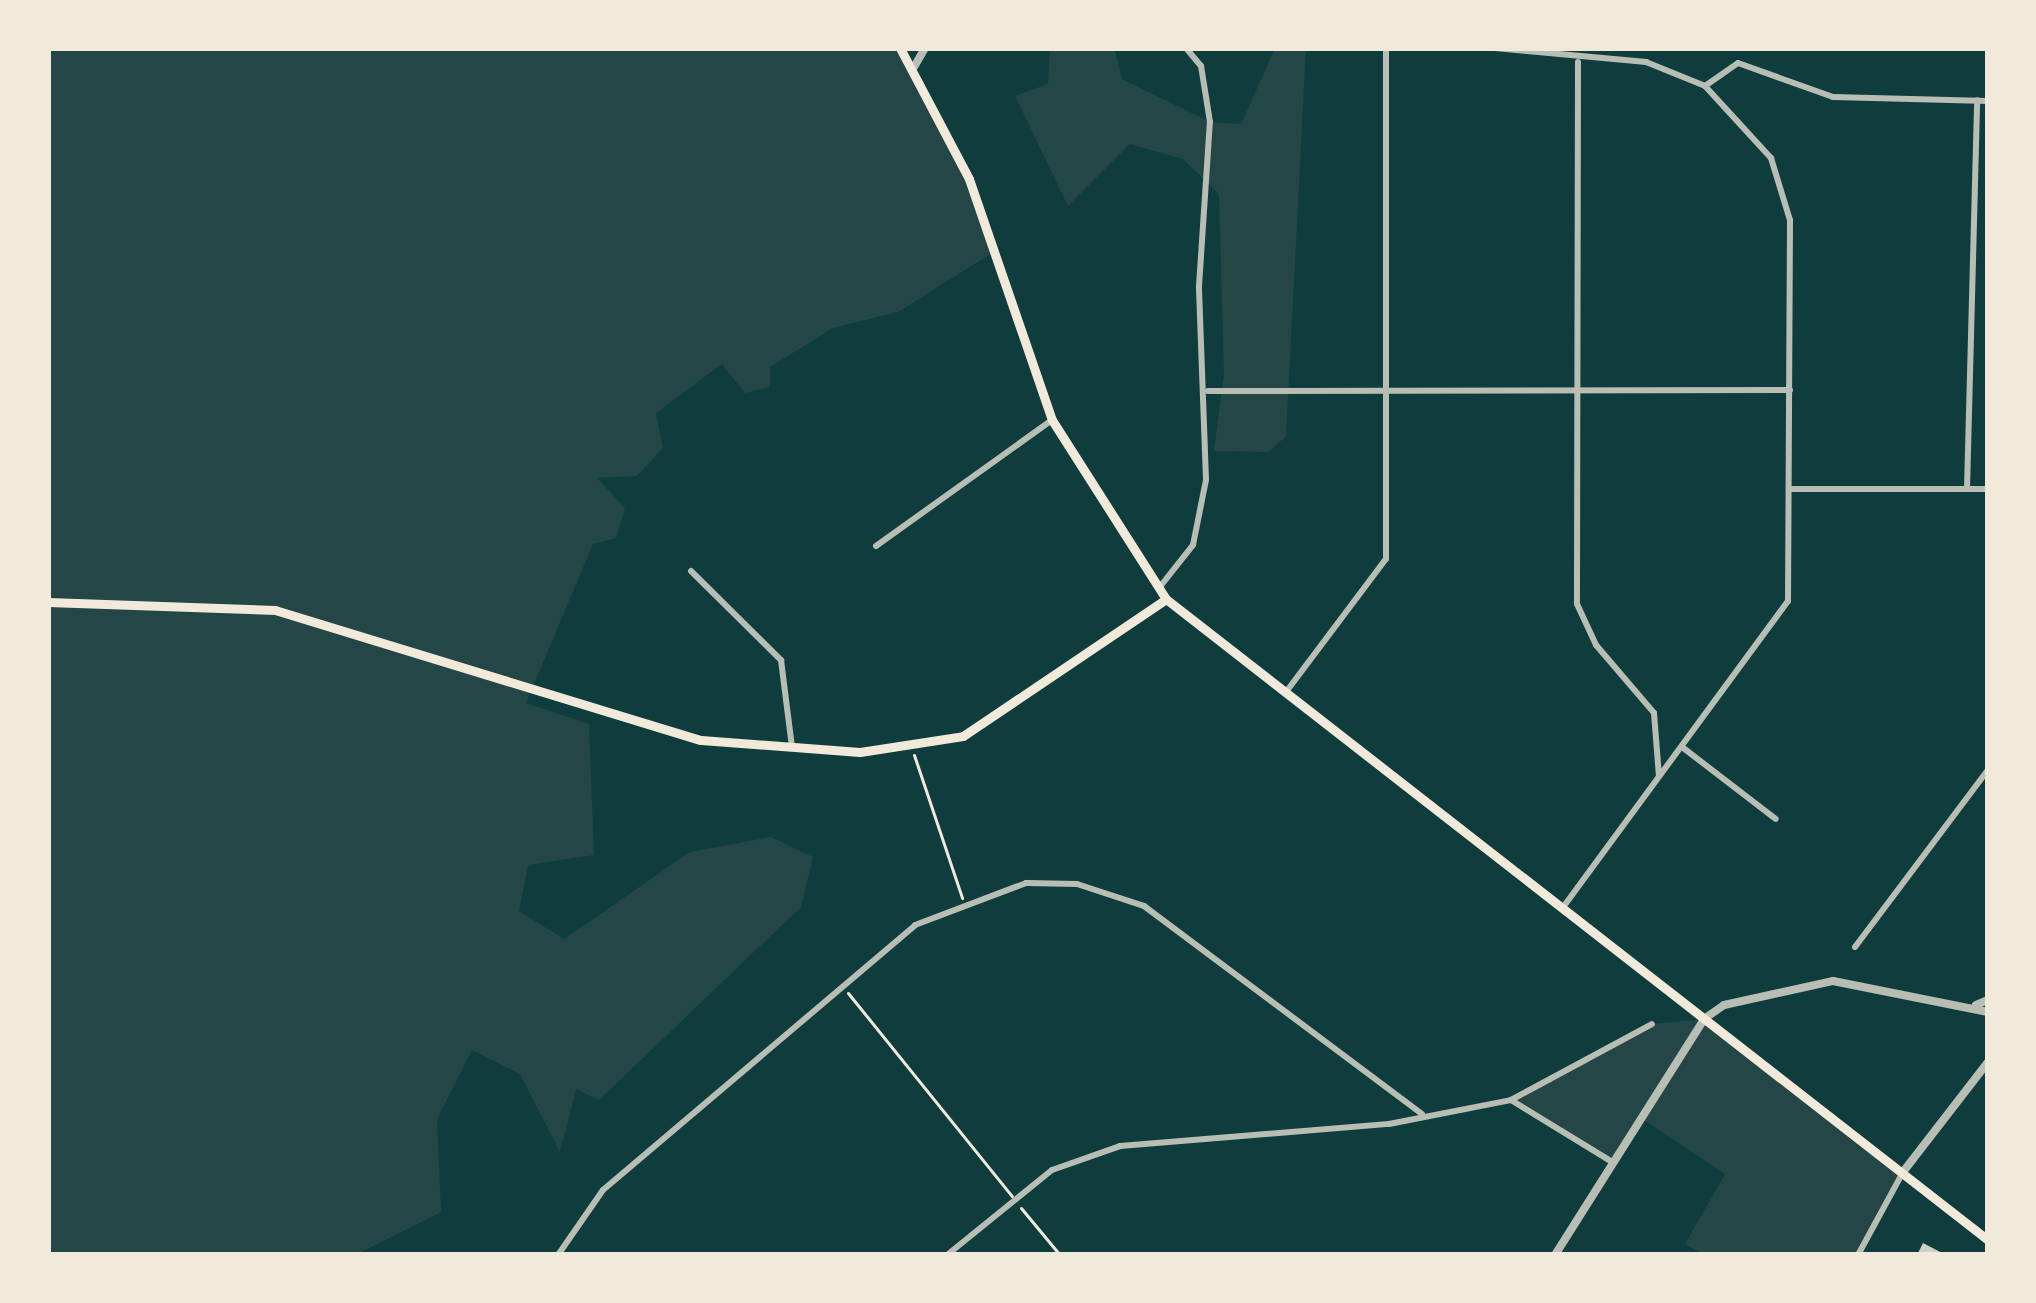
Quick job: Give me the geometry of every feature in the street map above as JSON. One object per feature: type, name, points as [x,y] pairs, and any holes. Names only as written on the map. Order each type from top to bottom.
[{"type":"main road","points":[[900,48],[914,67],[968,179],[1052,420],[1166,599],[1988,1240]]},
{"type":"main road","points":[[48,602],[274,610],[701,740],[791,751],[914,751],[963,736],[1166,599]]},
{"type":"street","points":[[914,67],[925,48]]},
{"type":"street","points":[[1159,588],[1201,520],[1208,392],[1199,286],[1210,122],[1201,66],[1186,48]]},
{"type":"street","points":[[1286,692],[1385,559],[1386,48]]},
{"type":"street","points":[[1495,48],[1578,62],[1646,62],[1705,86],[1784,185],[1790,390],[1788,601],[1563,908]]},
{"type":"street","points":[[1578,62],[1577,604],[1596,645],[1654,712],[1658,779]]},
{"type":"street","points":[[1705,86],[1738,63],[1833,97],[1988,101]]},
{"type":"street","points":[[1967,489],[1977,100]]},
{"type":"street","points":[[1208,392],[1790,390]]},
{"type":"street","points":[[876,546],[1052,420]]},
{"type":"street","points":[[1790,489],[1988,489]]},
{"type":"street","points":[[691,571],[781,660],[794,698],[791,751]]},
{"type":"street","points":[[1682,747],[1776,819]]},
{"type":"street","points":[[1855,947],[1988,770]]},
{"type":"street","points":[[559,1255],[605,1188],[843,987],[962,900],[1051,882],[1144,906],[1422,1114]]},
{"type":"street","points":[[1555,1255],[1704,1019],[1743,996],[1814,980],[1976,1005],[1988,1012]]},
{"type":"street","points":[[1976,1005],[1988,1000]]},
{"type":"street","points":[[947,1255],[1070,1160],[1120,1145],[1422,1114],[1511,1100],[1652,1024]]},
{"type":"street","points":[[1858,1255],[1903,1172],[1988,1062]]},
{"type":"street","points":[[1511,1100],[1612,1162]]},
{"type":"path","points":[[914,751],[962,900]]},
{"type":"path","points":[[843,987],[1060,1255]]},
{"type":"shaded area","points":[[48,48],[900,48],[942,121],[992,253],[898,312],[833,328],[770,367],[770,387],[745,393],[722,364],[656,413],[663,448],[637,476],[597,478],[625,508],[616,538],[593,544],[526,703],[589,724],[594,855],[528,865],[519,911],[564,939],[690,852],[771,837],[813,857],[801,907],[599,1100],[576,1089],[560,1152],[520,1074],[472,1050],[437,1119],[441,1212],[359,1253],[48,1255]]},
{"type":"shaded area","points":[[1050,48],[1114,48],[1122,79],[1210,122],[1241,124],[1275,48],[1306,48],[1286,436],[1269,452],[1214,451],[1224,373],[1219,194],[1183,159],[1130,144],[1068,206],[1015,96],[1048,84]]},
{"type":"shaded area","points":[[1704,1019],[1903,1172],[1858,1255],[1705,1255],[1685,1244],[1725,1174],[1641,1118],[1612,1162],[1511,1100],[1652,1024]]},
{"type":"building","points":[[1923,1243],[1946,1255],[1917,1255]]}]
